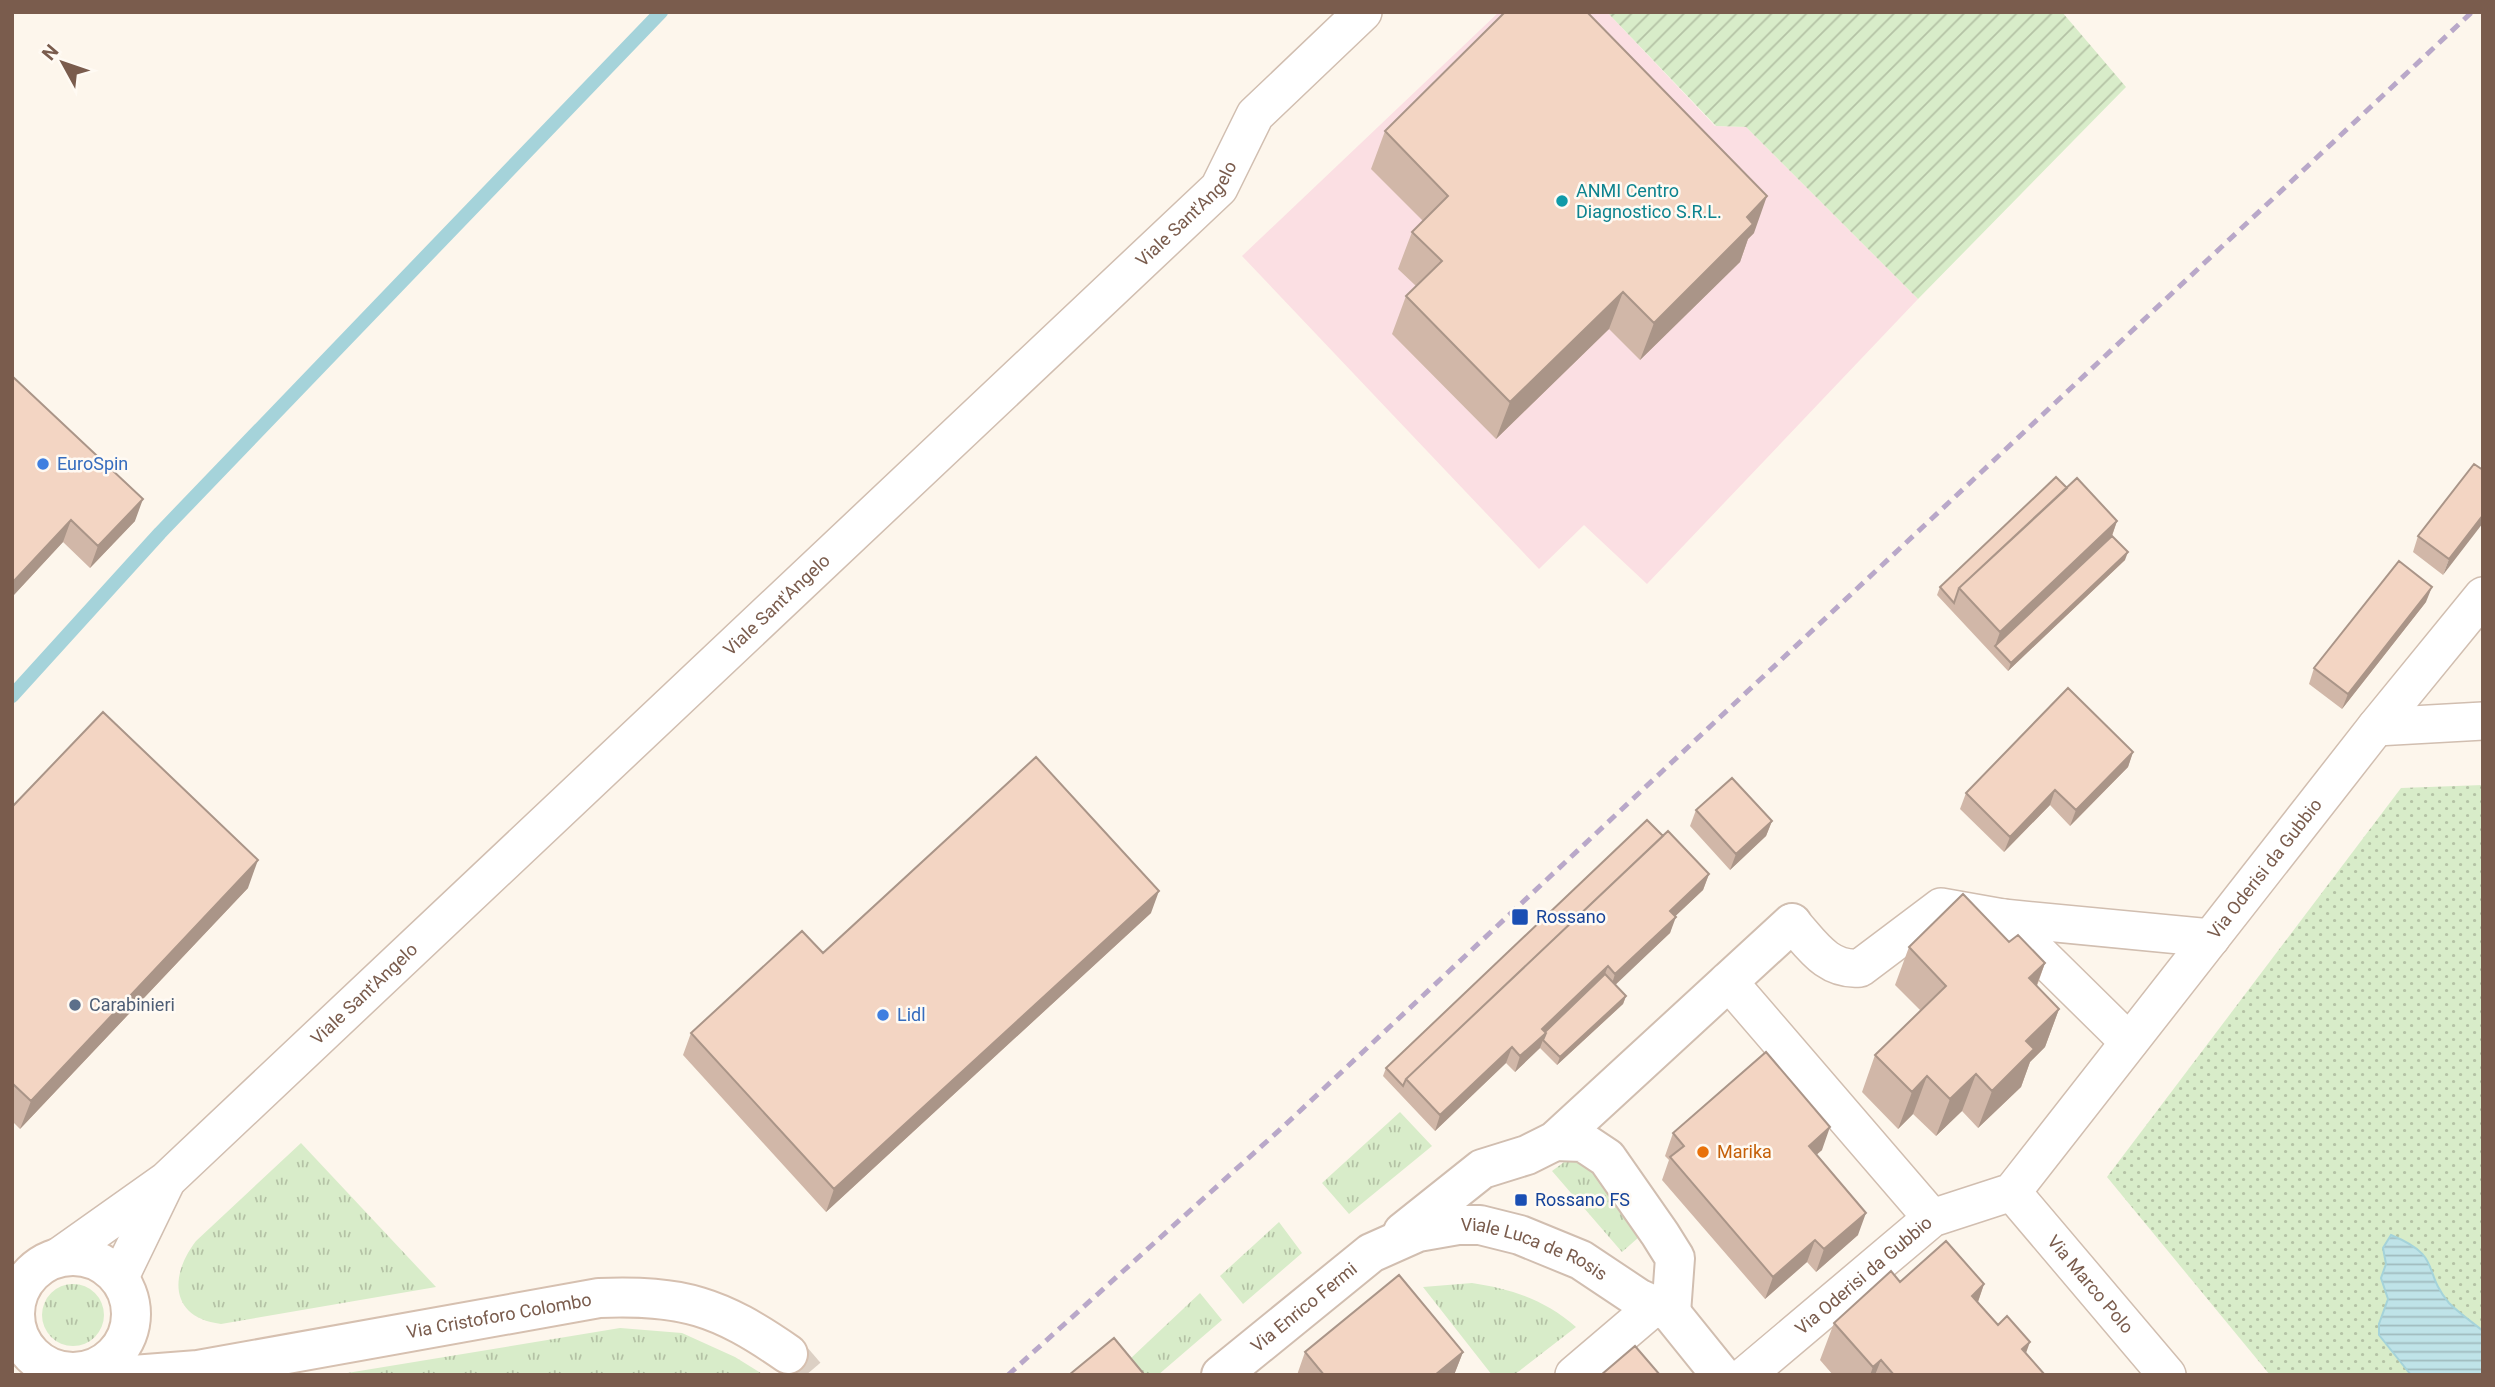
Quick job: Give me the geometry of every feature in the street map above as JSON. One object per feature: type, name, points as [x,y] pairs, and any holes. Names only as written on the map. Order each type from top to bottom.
[{"type":"street","name":"Viale Sant'Angelo","points":[[33,1273],[167,1180],[1219,188],[1255,115],[1363,12]]},
{"type":"street","name":"Via Oderisi da Gubbio","points":[[1746,1375],[1932,1218],[2012,1192],[2376,727],[2483,596]]},
{"type":"street","points":[[2376,727],[2483,720]]},
{"type":"street","points":[[1389,1243],[1482,1169],[1534,1153],[1555,1141],[1792,923],[1826,961],[1844,970],[1860,968],[1941,907],[2003,918],[2211,938]]},
{"type":"street","points":[[2003,918],[2129,1042]]},
{"type":"street","points":[[1728,981],[1932,1218]]},
{"type":"street","points":[[1618,1171],[1605,1134],[1612,1110],[1630,1072]]},
{"type":"street","points":[[1555,1141],[1583,1142],[1607,1158],[1675,1258],[1663,1310],[1574,1375]]},
{"type":"street","name":"Viale Sant'Angelo","points":[[125,1289],[167,1180]]},
{"type":"street","name":"Via Marco Polo","points":[[2012,1192],[2167,1375]]},
{"type":"street","name":"Viale Luca de Rosis","points":[[1389,1243],[1437,1227],[1479,1225],[1501,1229],[1581,1260],[1663,1310],[1721,1375]]},
{"type":"street","name":"Via Enrico Fermi","points":[[1222,1375],[1371,1253],[1389,1243]]},
{"type":"street","points":[[125,1289],[131,1320],[126,1340],[114,1356],[117,1372],[58,1372],[31,1359],[17,1331],[15,1311],[19,1291],[33,1273],[74,1256],[92,1259],[108,1267],[125,1289],[140,1323],[155,1341],[174,1359],[198,1370]]},
{"type":"street","name":"Via Cristoforo Colombo","points":[[117,1372],[198,1370],[599,1298],[650,1296],[702,1306],[748,1326],[788,1354]]},
{"type":"shaded area","points":[[1499,12],[1607,12],[1715,126],[1746,127],[1918,299],[1647,584],[1584,525],[1539,569],[1242,256]]},
{"type":"green space","points":[[1607,12],[2062,12],[2126,87],[1918,299],[1746,127],[1716,126]]},
{"type":"green space","points":[[2483,785],[2483,1375],[2270,1375],[2107,1177],[2401,788]]},
{"type":"green space","points":[[1400,1112],[1432,1146],[1349,1214],[1322,1183]]},
{"type":"green space","points":[[301,1143],[436,1287],[221,1324],[204,1320],[192,1313],[179,1293],[181,1268],[187,1254],[196,1241]]},
{"type":"green space","points":[[1571,1157],[1603,1177],[1639,1237],[1622,1252],[1552,1171]]},
{"type":"green space","points":[[1279,1222],[1302,1253],[1243,1304],[1220,1276]]},
{"type":"green space","points":[[1472,1283],[1527,1297],[1576,1327],[1514,1375],[1492,1375],[1423,1287]]},
{"type":"green space","points":[[73,1284],[95,1293],[104,1315],[95,1337],[73,1346],[51,1337],[42,1315],[51,1293]]},
{"type":"green space","points":[[1200,1293],[1222,1320],[1158,1375],[1143,1375],[1130,1359]]},
{"type":"green space","points":[[620,1328],[682,1333],[735,1357],[764,1375],[335,1375]]},
{"type":"water","points":[[2391,1235],[2408,1243],[2425,1257],[2449,1303],[2483,1331],[2483,1375],[2411,1375],[2379,1335],[2379,1324],[2388,1299],[2381,1278],[2386,1264],[2383,1248]]},
{"type":"building","name":"ANMI Centro Diagnostico S.R.L.","points":[[1505,12],[1587,12],[1767,196],[1747,217],[1753,224],[1654,323],[1623,292],[1510,402],[1406,296],[1442,261],[1412,232],[1448,196],[1385,131]]},
{"type":"building","name":"EuroSpin","points":[[12,376],[143,499],[98,546],[71,520],[12,583]]},
{"type":"building","points":[[2474,464],[2483,470],[2483,515],[2449,559],[2418,536]]},
{"type":"building","points":[[2056,477],[2067,488],[1959,588],[1954,603],[1940,587]]},
{"type":"building","points":[[2077,478],[2117,521],[2000,632],[1959,588]]},
{"type":"building","points":[[2112,536],[2128,552],[2011,663],[1995,646]]},
{"type":"building","points":[[2399,561],[2432,587],[2348,694],[2314,668]]},
{"type":"building","points":[[2068,688],[2133,752],[2076,810],[2055,790],[2010,837],[1966,793]]},
{"type":"building","name":"Carabinieri","points":[[103,712],[258,860],[31,1101],[12,1083],[12,807]]},
{"type":"building","name":"Lidl","points":[[1036,757],[1159,891],[834,1189],[691,1033],[802,931],[823,953]]},
{"type":"building","points":[[1732,778],[1772,821],[1736,854],[1696,810]]},
{"type":"building","points":[[1647,820],[1663,836],[1406,1079],[1403,1086],[1386,1068]]},
{"type":"building","name":"Rossano","points":[[1668,831],[1709,874],[1670,911],[1676,917],[1615,974],[1608,966],[1542,1029],[1546,1033],[1520,1056],[1512,1047],[1440,1115],[1406,1079]]},
{"type":"building","points":[[1963,894],[2009,942],[2018,935],[2045,963],[2029,978],[2059,1009],[2026,1041],[2034,1049],[1992,1091],[1976,1074],[1950,1099],[1927,1076],[1912,1092],[1875,1055],[1946,986],[1909,947]]},
{"type":"building","points":[[1605,974],[1626,996],[1560,1057],[1543,1040],[1545,1032]]},
{"type":"building","points":[[1766,1052],[1830,1127],[1809,1146],[1866,1213],[1824,1249],[1815,1240],[1773,1277],[1670,1157],[1684,1146],[1673,1133]]},
{"type":"building","points":[[1946,1241],[1984,1284],[1972,1296],[1998,1325],[2007,1316],[2030,1342],[2022,1349],[2045,1375],[1894,1375],[1881,1360],[1873,1367],[1834,1323],[1891,1271],[1900,1282]]},
{"type":"building","points":[[1399,1275],[1463,1352],[1435,1375],[1324,1375],[1305,1352]]},
{"type":"building","points":[[1114,1338],[1143,1373],[1141,1375],[1069,1375]]},
{"type":"building","points":[[1635,1346],[1660,1375],[1601,1375]]},
{"type":"waterway","points":[[12,696],[160,533],[661,12]]},
{"type":"tunnel","points":[[788,1354],[806,1375]]},
{"type":"railway","points":[[1008,1375],[1285,1125],[2472,12]]},
{"type":"place","name":"ANMI Centro Diagnostico S.R.L.","points":[[1562,201]]},
{"type":"place","name":"EuroSpin","points":[[43,464]]},
{"type":"place","name":"Rossano","points":[[1520,917]]},
{"type":"place","name":"Carabinieri","points":[[75,1005]]},
{"type":"place","name":"Lidl","points":[[883,1015]]},
{"type":"place","name":"Marika","points":[[1703,1152]]},
{"type":"place","name":"Rossano FS","points":[[1521,1200]]}]
